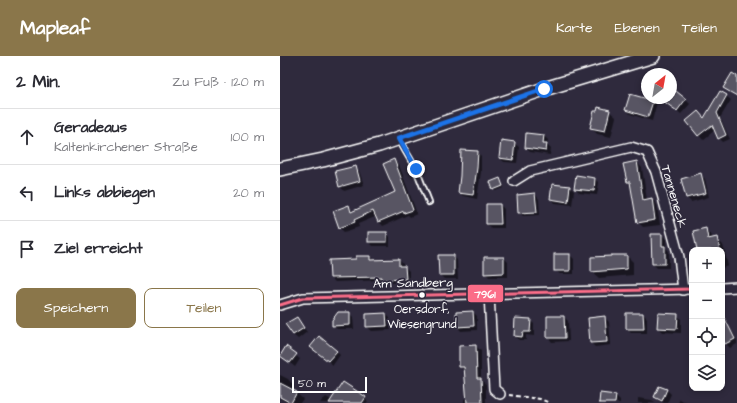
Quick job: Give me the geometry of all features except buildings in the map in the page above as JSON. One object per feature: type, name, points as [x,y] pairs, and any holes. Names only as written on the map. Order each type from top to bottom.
[{"type":"main road","points":[[280,169],[323,160],[379,145],[544,89],[652,56]]},
{"type":"street","name":"Tanneneck","points":[[514,181],[530,171],[630,148],[647,152],[656,172],[688,290]]},
{"type":"street","points":[[725,288],[737,287]]},
{"type":"street","name":"Am Sandberg","points":[[280,305],[303,298],[688,290]]},
{"type":"street","points":[[489,294],[494,389],[500,394]]},
{"type":"lane","points":[[399,138],[416,169],[429,202]]},
{"type":"path","points":[[500,394],[540,399],[550,403]]},
{"type":"transit line","name":"7961","points":[[280,305],[303,298],[689,289]]},
{"type":"place","name":"Oersdorf, Wiesengrund","points":[[422,295]]},
{"type":"route","points":[[416,169],[399,138],[544,89]]}]
